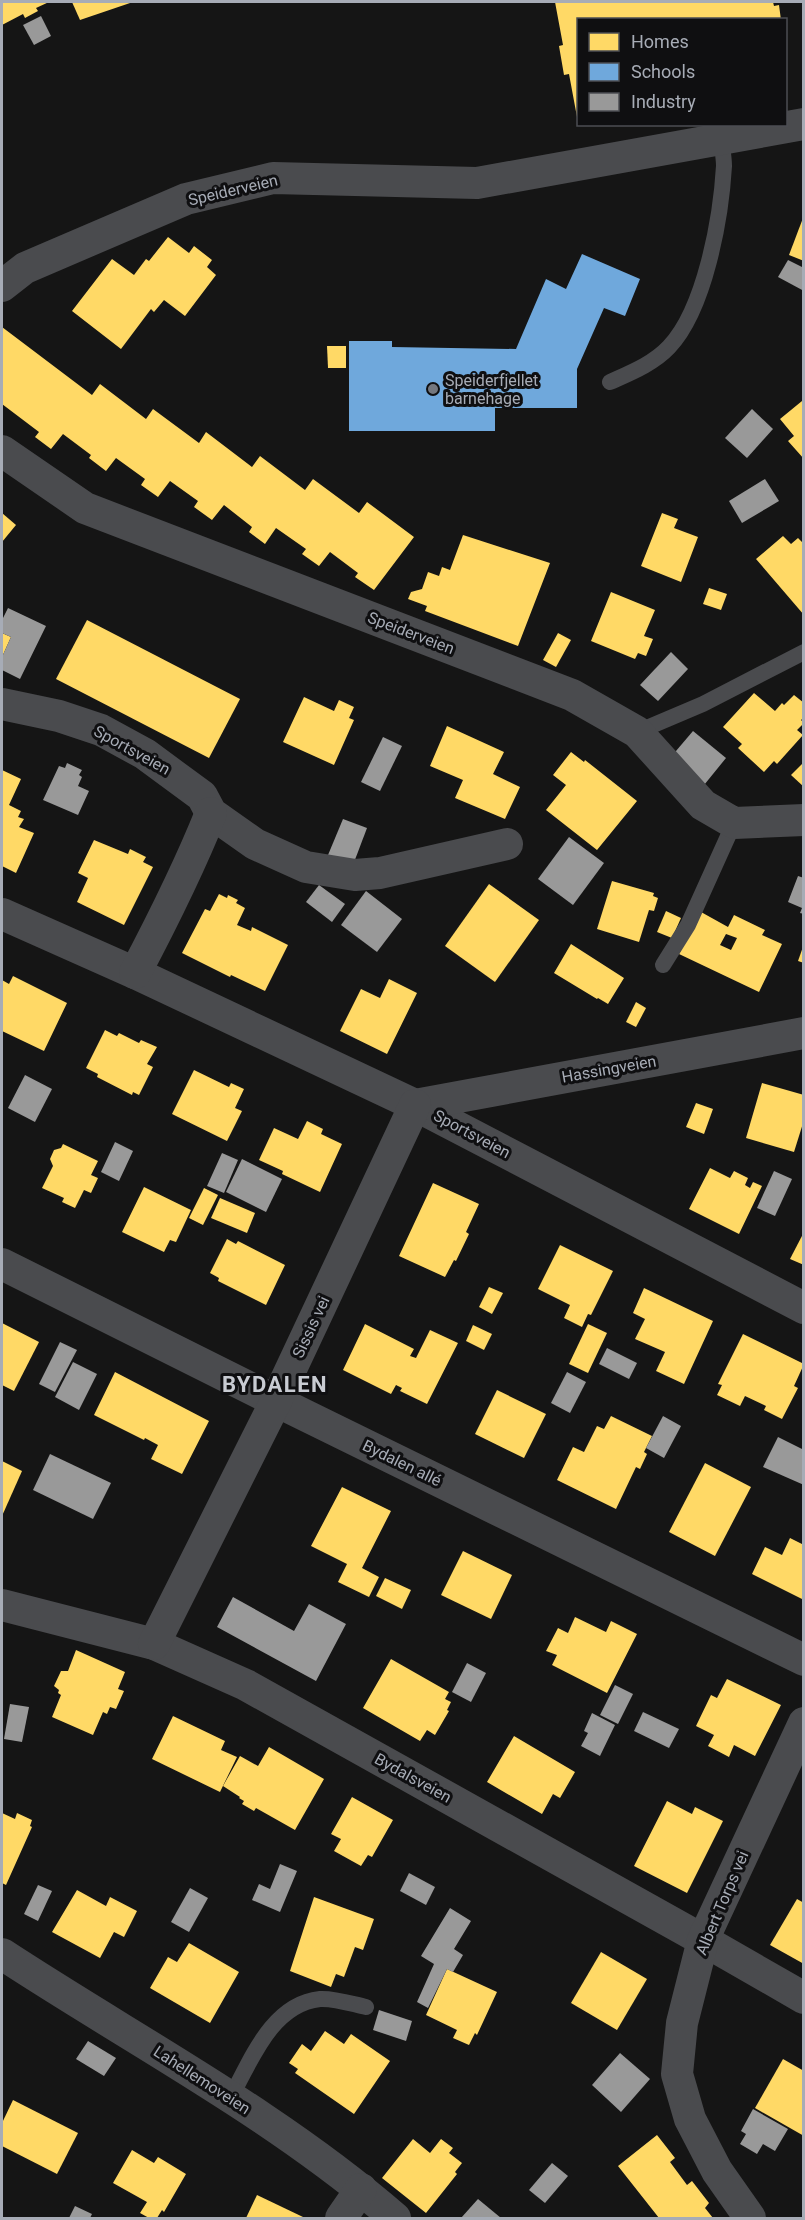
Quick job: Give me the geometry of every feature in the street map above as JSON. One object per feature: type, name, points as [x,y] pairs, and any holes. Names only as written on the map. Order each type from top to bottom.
[{"type":"street","name":"Speiderveien","points":[[2,286],[25,268],[186,199],[273,178],[477,183],[804,124]]},
{"type":"street","name":"Speiderveien","points":[[2,451],[85,508],[572,695],[637,732],[703,805],[734,823]]},
{"type":"street","name":"Sportsveien","points":[[2,704],[59,716],[100,730],[145,754],[182,779],[202,796],[212,813],[255,844],[306,867],[355,875],[380,873],[507,844]]},
{"type":"street","points":[[135,973],[192,861],[212,813]]},
{"type":"street","points":[[734,823],[804,820]]},
{"type":"street","name":"Sportsveien","points":[[2,914],[135,973],[415,1105],[804,1308]]},
{"type":"street","name":"Hassingveien","points":[[415,1105],[804,1033]]},
{"type":"street","name":"Sissis vei","points":[[154,1644],[276,1401],[415,1105]]},
{"type":"street","name":"Bydalen allé","points":[[2,1264],[804,1660]]},
{"type":"street","name":"Bydalsveien","points":[[2,1605],[154,1644],[246,1685],[804,1998]]},
{"type":"street","name":"Albert Torps vei","points":[[750,2218],[717,2171],[690,2119],[677,2074],[682,2023],[703,1940],[804,1723]]},
{"type":"street","name":"Lahellemoveien","points":[[2,1953],[231,2097],[361,2189],[395,2218]]},
{"type":"street","points":[[341,2218],[361,2189]]},
{"type":"lane","points":[[610,382],[646,365],[668,348],[683,328],[694,305],[714,243],[724,164],[722,139]]},
{"type":"lane","points":[[637,732],[703,704],[804,652]]},
{"type":"lane","points":[[663,965],[688,925],[734,823]]},
{"type":"lane","points":[[231,2097],[275,2022],[284,2014],[308,2002],[322,1999],[366,2007]]},
{"type":"building: Homes","points":[[2,2],[49,2],[36,8],[38,11],[25,18],[23,14],[2,25]]},
{"type":"building: Homes","points":[[72,2],[133,2],[80,20]]},
{"type":"building: Homes","points":[[555,2],[773,2],[774,6],[779,5],[781,18],[577,18],[577,117],[569,74],[564,75],[559,46],[563,45]]},
{"type":"building: Homes","points":[[804,218],[804,261],[789,255]]},
{"type":"building: Homes","points":[[168,237],[189,253],[194,246],[212,260],[207,267],[216,275],[185,316],[164,300],[154,312],[151,309],[121,349],[72,311],[112,259],[134,275],[146,259],[149,261]]},
{"type":"building: Homes","points":[[2,327],[92,395],[100,384],[146,419],[153,409],[199,443],[206,432],[252,467],[260,456],[305,490],[313,479],[359,513],[367,502],[414,537],[374,590],[355,577],[358,573],[330,552],[319,566],[302,554],[306,549],[276,528],[265,544],[249,532],[252,527],[224,505],[212,520],[194,507],[198,501],[170,481],[158,497],[141,485],[145,479],[116,458],[106,471],[89,458],[91,455],[63,434],[51,449],[35,437],[39,432],[2,404]]},
{"type":"building: Homes","points":[[327,346],[346,346],[346,368],[328,368]]},
{"type":"building: Homes","points":[[802,401],[804,403],[804,459],[788,441],[794,436],[780,419]]},
{"type":"building: Homes","points":[[2,513],[16,525],[2,542]]},
{"type":"building: Homes","points":[[662,513],[678,519],[674,528],[698,537],[681,582],[641,566]]},
{"type":"building: Homes","points":[[463,535],[550,563],[518,646],[425,611],[427,606],[408,599],[411,592],[422,589],[428,572],[439,576],[442,567],[450,570]]},
{"type":"building: Homes","points":[[783,536],[791,544],[798,538],[804,544],[804,615],[756,559]]},
{"type":"building: Homes","points":[[709,588],[727,594],[721,610],[703,604]]},
{"type":"building: Homes","points":[[611,592],[655,610],[644,636],[653,639],[646,656],[638,653],[635,659],[591,641]]},
{"type":"building: Homes","points":[[87,620],[240,699],[209,758],[56,679]]},
{"type":"building: Homes","points":[[2,633],[11,637],[2,657]]},
{"type":"building: Homes","points":[[558,633],[571,640],[556,667],[543,660]]},
{"type":"building: Homes","points":[[754,693],[775,711],[794,695],[804,703],[804,717],[801,720],[804,723],[797,730],[803,735],[777,764],[774,761],[764,772],[738,748],[742,744],[723,727]]},
{"type":"building: Homes","points":[[304,697],[334,711],[339,700],[354,707],[349,718],[354,720],[334,765],[283,742]]},
{"type":"building: Homes","points":[[447,726],[504,752],[493,774],[520,787],[505,819],[455,798],[463,780],[430,766]]},
{"type":"building: Homes","points":[[571,752],[584,762],[585,760],[637,801],[597,850],[546,810],[566,785],[553,775]]},
{"type":"building: Homes","points":[[804,762],[804,787],[791,775]]},
{"type":"building: Homes","points":[[2,770],[21,779],[9,805],[21,811],[18,817],[24,819],[19,827],[34,833],[16,873],[2,866]]},
{"type":"building: Homes","points":[[94,840],[128,854],[130,849],[146,857],[143,862],[153,867],[124,925],[77,902],[88,878],[78,873]]},
{"type":"building: Homes","points":[[612,881],[654,893],[653,896],[658,898],[654,911],[649,910],[639,942],[597,929]]},
{"type":"building: Homes","points":[[489,884],[539,920],[495,982],[445,946]]},
{"type":"building: Homes","points":[[219,894],[238,900],[236,903],[245,908],[237,925],[251,931],[252,927],[288,945],[265,991],[231,975],[230,977],[182,953],[205,909],[210,911]]},
{"type":"building: Homes","points":[[666,911],[681,918],[672,938],[657,932]]},
{"type":"building: Homes","points":[[701,912],[728,927],[734,915],[765,930],[762,935],[782,944],[759,992],[679,954]],"holes":[[[726,934],[737,938],[731,950],[720,945]]]},
{"type":"building: Homes","points":[[571,944],[624,978],[608,1004],[554,973]]},
{"type":"building: Homes","points":[[804,944],[804,963],[798,961]]},
{"type":"building: Homes","points":[[13,976],[67,1003],[44,1051],[2,1031],[2,980],[9,984]]},
{"type":"building: Homes","points":[[389,979],[417,993],[387,1054],[340,1031],[361,989],[380,998]]},
{"type":"building: Homes","points":[[636,1002],[646,1008],[636,1027],[626,1022]]},
{"type":"building: Homes","points":[[105,1030],[117,1036],[119,1033],[139,1043],[141,1040],[157,1047],[147,1064],[153,1067],[139,1095],[133,1092],[132,1095],[97,1077],[98,1074],[86,1068]]},
{"type":"building: Homes","points":[[194,1070],[229,1087],[231,1083],[244,1089],[235,1108],[242,1111],[227,1141],[172,1114]]},
{"type":"building: Homes","points":[[762,1083],[804,1095],[804,1120],[794,1152],[746,1138]]},
{"type":"building: Homes","points":[[696,1103],[713,1109],[704,1134],[686,1127]]},
{"type":"building: Homes","points":[[307,1121],[323,1129],[321,1134],[342,1144],[320,1192],[259,1160],[274,1128],[298,1139]]},
{"type":"building: Homes","points":[[63,1144],[98,1161],[91,1175],[98,1178],[91,1193],[84,1190],[75,1208],[62,1202],[64,1198],[42,1188],[53,1166],[50,1159],[54,1150],[61,1148]]},
{"type":"building: Homes","points":[[710,1168],[730,1178],[734,1171],[748,1178],[745,1185],[750,1188],[753,1182],[762,1186],[739,1234],[689,1209]]},
{"type":"building: Homes","points":[[433,1183],[479,1204],[466,1232],[469,1234],[456,1261],[454,1260],[445,1277],[399,1256]]},
{"type":"building: Homes","points":[[144,1187],[191,1210],[176,1242],[170,1240],[164,1252],[122,1232]]},
{"type":"building: Homes","points":[[204,1188],[218,1195],[203,1225],[189,1218]]},
{"type":"building: Homes","points":[[220,1198],[255,1213],[247,1233],[211,1218]]},
{"type":"building: Homes","points":[[804,1232],[804,1265],[790,1259]]},
{"type":"building: Homes","points":[[227,1239],[236,1244],[238,1241],[285,1265],[266,1305],[218,1281],[219,1278],[210,1273]]},
{"type":"building: Homes","points":[[560,1245],[613,1271],[591,1315],[588,1314],[582,1327],[564,1318],[570,1305],[538,1289]]},
{"type":"building: Homes","points":[[489,1287],[503,1293],[492,1314],[479,1307]]},
{"type":"building: Homes","points":[[644,1288],[713,1321],[684,1384],[656,1371],[665,1352],[635,1339],[645,1319],[633,1313]]},
{"type":"building: Homes","points":[[2,1323],[39,1342],[14,1391],[2,1385]]},
{"type":"building: Homes","points":[[365,1324],[414,1349],[410,1356],[416,1358],[430,1330],[458,1343],[427,1404],[400,1391],[402,1388],[396,1385],[391,1394],[343,1370]]},
{"type":"building: Homes","points":[[588,1324],[607,1333],[588,1373],[569,1364]]},
{"type":"building: Homes","points":[[473,1325],[492,1334],[484,1350],[466,1341]]},
{"type":"building: Homes","points":[[743,1334],[804,1364],[794,1386],[798,1388],[782,1419],[764,1410],[766,1406],[745,1396],[740,1406],[717,1395],[722,1385],[718,1384]]},
{"type":"building: Homes","points":[[115,1372],[209,1421],[182,1474],[151,1459],[158,1445],[94,1415]]},
{"type":"building: Homes","points":[[497,1390],[546,1414],[524,1458],[475,1434]]},
{"type":"building: Homes","points":[[611,1416],[652,1436],[644,1452],[647,1454],[640,1469],[636,1467],[616,1509],[557,1480],[573,1447],[584,1452],[597,1426],[604,1429]]},
{"type":"building: Homes","points":[[2,1461],[22,1471],[2,1516]]},
{"type":"building: Homes","points":[[705,1463],[751,1487],[715,1556],[669,1532]]},
{"type":"building: Homes","points":[[342,1487],[391,1511],[362,1568],[379,1577],[369,1597],[338,1582],[347,1564],[311,1546]]},
{"type":"building: Homes","points":[[790,1538],[804,1545],[804,1600],[752,1574],[765,1547],[782,1555]]},
{"type":"building: Homes","points":[[463,1551],[512,1575],[491,1619],[441,1595]]},
{"type":"building: Homes","points":[[385,1578],[411,1590],[402,1609],[376,1596]]},
{"type":"building: Homes","points":[[575,1617],[606,1632],[611,1621],[637,1634],[607,1693],[552,1665],[557,1655],[546,1651],[558,1628],[568,1633]]},
{"type":"building: Homes","points":[[76,1650],[125,1672],[118,1689],[124,1691],[116,1709],[110,1707],[107,1714],[103,1712],[93,1735],[52,1717],[61,1695],[54,1686],[61,1671],[68,1671]]},
{"type":"building: Homes","points":[[391,1659],[449,1692],[445,1699],[451,1702],[447,1710],[449,1711],[435,1735],[427,1730],[420,1741],[363,1708]]},
{"type":"building: Homes","points":[[727,1679],[781,1705],[755,1756],[734,1745],[729,1757],[708,1746],[714,1735],[696,1726],[711,1695],[717,1698]]},
{"type":"building: Homes","points":[[173,1716],[225,1741],[221,1750],[237,1757],[220,1792],[152,1759]]},
{"type":"building: Homes","points":[[514,1736],[575,1772],[560,1798],[553,1794],[542,1814],[487,1782]]},
{"type":"building: Homes","points":[[269,1747],[324,1779],[295,1830],[256,1808],[254,1811],[242,1804],[244,1801],[240,1797],[223,1786],[240,1756],[258,1766]]},
{"type":"building: Homes","points":[[352,1797],[393,1820],[372,1857],[368,1855],[361,1866],[334,1851],[341,1839],[331,1834]]},
{"type":"building: Homes","points":[[667,1801],[692,1814],[695,1807],[723,1821],[687,1893],[634,1866]]},
{"type":"building: Homes","points":[[2,1813],[15,1819],[17,1813],[32,1820],[30,1826],[32,1827],[6,1885],[2,1883]]},
{"type":"building: Homes","points":[[77,1890],[106,1906],[110,1897],[137,1911],[124,1937],[114,1932],[100,1958],[52,1932]]},
{"type":"building: Homes","points":[[314,1897],[374,1919],[363,1950],[355,1947],[344,1977],[336,1974],[331,1987],[290,1971]]},
{"type":"building: Homes","points":[[797,1899],[804,1903],[804,1964],[770,1945]]},
{"type":"building: Homes","points":[[189,1943],[239,1972],[210,2023],[150,1988],[168,1957],[177,1962]]},
{"type":"building: Homes","points":[[601,1952],[647,1979],[617,2030],[571,2003]]},
{"type":"building: Homes","points":[[447,1969],[497,1992],[477,2035],[475,2033],[469,2045],[453,2038],[457,2030],[426,2015]]},
{"type":"building: Homes","points":[[325,2031],[344,2044],[351,2034],[390,2061],[354,2114],[295,2073],[298,2069],[289,2063],[302,2044],[311,2051]]},
{"type":"building: Homes","points":[[783,2059],[804,2071],[804,2136],[755,2108]]},
{"type":"building: Homes","points":[[13,2100],[78,2133],[57,2174],[2,2146],[2,2123]]},
{"type":"building: Homes","points":[[657,2135],[675,2158],[670,2162],[687,2185],[692,2181],[709,2203],[705,2208],[713,2218],[659,2218],[618,2166]]},
{"type":"building: Homes","points":[[413,2139],[430,2153],[441,2139],[453,2148],[449,2153],[462,2163],[455,2172],[457,2174],[426,2213],[382,2178]]},
{"type":"building: Homes","points":[[132,2150],[154,2163],[158,2157],[186,2174],[164,2212],[162,2210],[157,2218],[149,2218],[140,2213],[147,2202],[113,2183]]},
{"type":"building: Homes","points":[[257,2195],[303,2217],[246,2218]]},
{"type":"building: Schools","points":[[582,254],[640,279],[625,316],[604,308],[577,369],[577,408],[495,408],[495,431],[349,431],[349,341],[392,341],[392,347],[516,349],[546,279],[566,289]]},
{"type":"building: Industry","points":[[41,16],[51,36],[34,45],[23,25]]},
{"type":"building: Industry","points":[[788,260],[804,268],[804,291],[778,277]]},
{"type":"building: Industry","points":[[752,409],[773,429],[747,458],[725,438]]},
{"type":"building: Industry","points":[[765,479],[779,501],[742,523],[729,501]]},
{"type":"building: Industry","points":[[8,608],[46,626],[20,679],[2,670],[2,657],[11,637],[2,633],[2,620]]},
{"type":"building: Industry","points":[[671,652],[688,669],[658,701],[640,685]]},
{"type":"building: Industry","points":[[693,731],[726,758],[700,790],[675,761],[676,751]]},
{"type":"building: Industry","points":[[383,737],[402,746],[380,791],[361,782]]},
{"type":"building: Industry","points":[[67,763],[82,770],[78,786],[89,791],[78,815],[43,800],[59,766],[65,768]]},
{"type":"building: Industry","points":[[343,819],[367,828],[353,865],[328,855]]},
{"type":"building: Industry","points":[[569,837],[604,863],[573,905],[538,879]]},
{"type":"building: Industry","points":[[798,876],[804,878],[804,914],[800,913],[802,908],[788,902]]},
{"type":"building: Industry","points":[[319,885],[345,904],[332,922],[306,902]]},
{"type":"building: Industry","points":[[366,891],[402,919],[377,952],[341,925]]},
{"type":"building: Industry","points":[[25,1075],[52,1089],[35,1122],[8,1108]]},
{"type":"building: Industry","points":[[115,1142],[133,1151],[119,1181],[101,1172]]},
{"type":"building: Industry","points":[[222,1153],[238,1160],[224,1193],[207,1186]]},
{"type":"building: Industry","points":[[242,1159],[282,1179],[266,1212],[226,1192]]},
{"type":"building: Industry","points":[[774,1171],[792,1179],[775,1216],[757,1208]]},
{"type":"building: Industry","points":[[60,1342],[77,1350],[55,1392],[39,1384]]},
{"type":"building: Industry","points":[[607,1348],[637,1363],[629,1379],[599,1364]]},
{"type":"building: Industry","points":[[73,1362],[97,1374],[79,1410],[55,1397]]},
{"type":"building: Industry","points":[[567,1372],[586,1382],[570,1413],[551,1403]]},
{"type":"building: Industry","points":[[663,1416],[681,1426],[664,1458],[646,1448]]},
{"type":"building: Industry","points":[[778,1437],[804,1450],[804,1485],[763,1467]]},
{"type":"building: Industry","points":[[50,1454],[111,1483],[93,1519],[33,1490]]},
{"type":"building: Industry","points":[[233,1597],[294,1631],[309,1604],[346,1624],[316,1681],[217,1627]]},
{"type":"building: Industry","points":[[467,1663],[486,1673],[471,1702],[452,1692]]},
{"type":"building: Industry","points":[[615,1685],[633,1694],[618,1724],[600,1715]]},
{"type":"building: Industry","points":[[10,1704],[29,1707],[22,1742],[4,1739]]},
{"type":"building: Industry","points":[[643,1712],[679,1729],[669,1748],[634,1731]]},
{"type":"building: Industry","points":[[592,1713],[615,1725],[600,1756],[581,1746],[588,1733],[584,1731]]},
{"type":"building: Industry","points":[[280,1864],[297,1871],[280,1912],[252,1900],[259,1884],[270,1889]]},
{"type":"building: Industry","points":[[409,1873],[435,1887],[426,1905],[400,1891]]},
{"type":"building: Industry","points":[[38,1885],[52,1891],[38,1921],[24,1914]]},
{"type":"building: Industry","points":[[190,1888],[208,1898],[189,1932],[171,1922]]},
{"type":"building: Industry","points":[[450,1908],[471,1921],[454,1949],[463,1955],[453,1972],[447,1969],[428,2008],[417,2002],[434,1964],[421,1956]]},
{"type":"building: Industry","points":[[379,2010],[412,2021],[406,2041],[373,2030]]},
{"type":"building: Industry","points":[[88,2041],[116,2058],[104,2076],[76,2059]]},
{"type":"building: Industry","points":[[620,2053],[650,2079],[621,2112],[592,2085]]},
{"type":"building: Industry","points":[[753,2109],[788,2129],[775,2151],[763,2144],[757,2154],[740,2144],[746,2134],[741,2131]]},
{"type":"building: Industry","points":[[552,2163],[568,2176],[545,2203],[529,2190]]},
{"type":"building: Industry","points":[[478,2199],[501,2218],[461,2218]]},
{"type":"building: Industry","points":[[75,2206],[92,2214],[90,2218],[69,2218]]},
{"type":"place","name":"Speiderfjellet barnehage","points":[[433,389]]},
{"type":"district","name":"BYDALEN","points":[[275,1384]]}]
